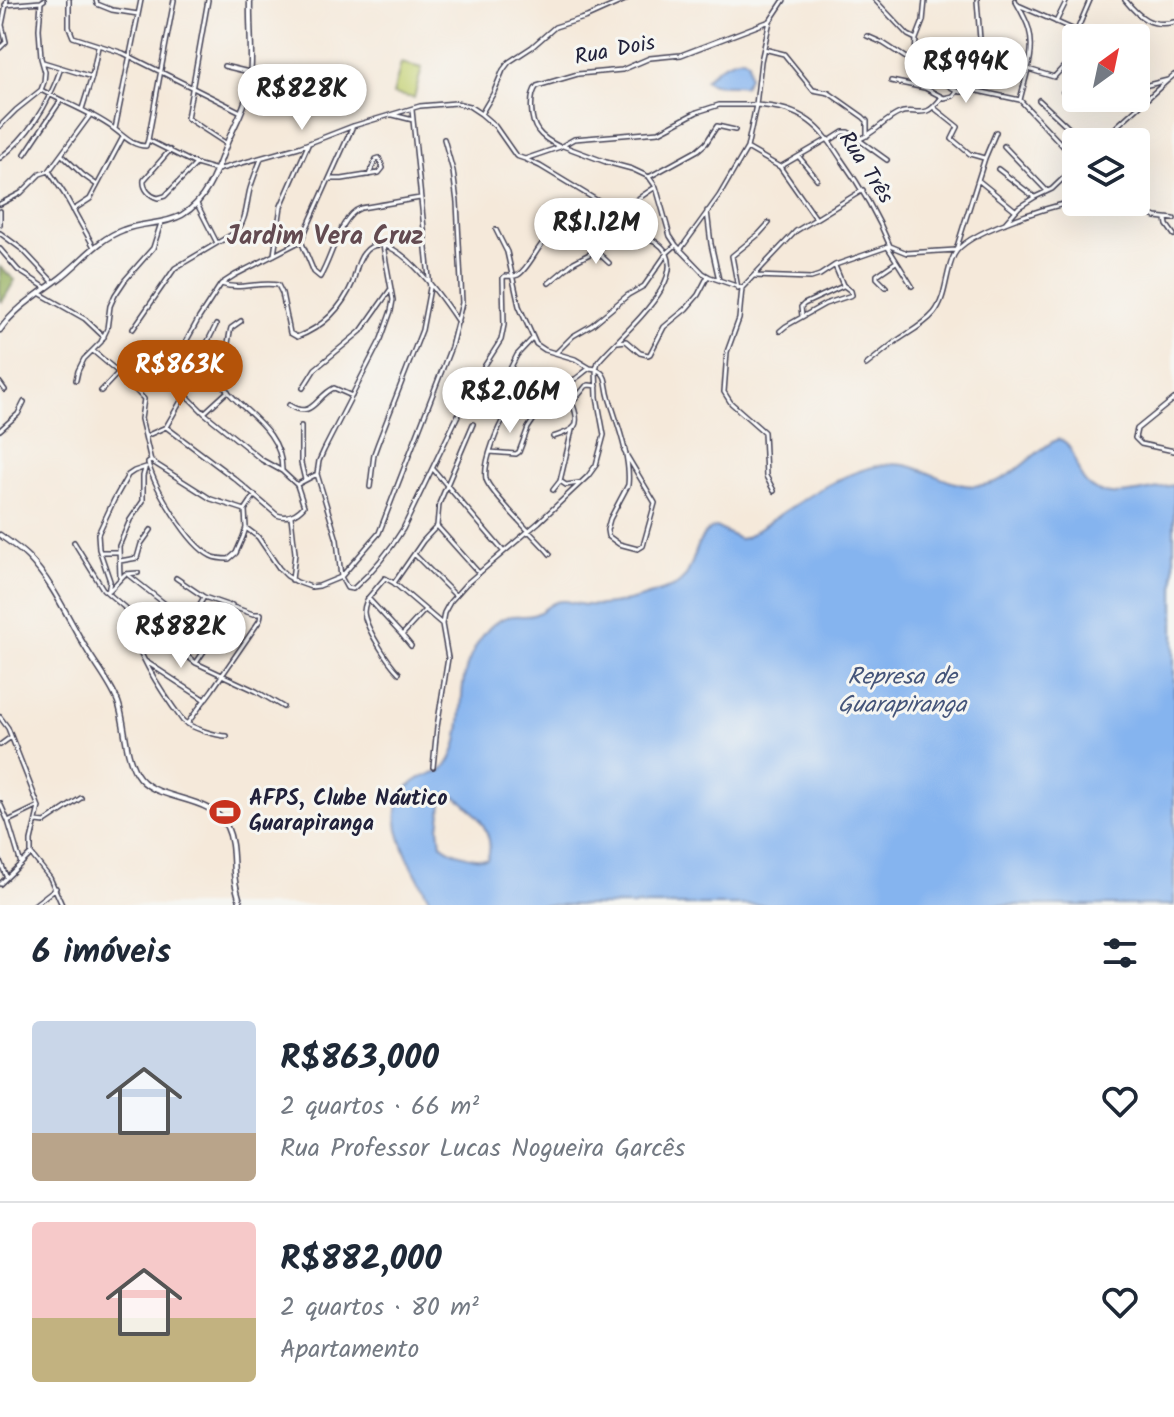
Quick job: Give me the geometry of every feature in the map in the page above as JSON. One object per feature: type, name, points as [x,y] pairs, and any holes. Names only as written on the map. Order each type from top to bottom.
[{"type":"street","points":[[69,0],[69,27],[71,34],[78,39],[131,57],[241,112]]},
{"type":"street","points":[[96,0],[97,4],[108,9],[138,14]]},
{"type":"street","points":[[115,129],[141,0]]},
{"type":"street","points":[[41,90],[91,114],[143,147],[148,140],[174,0]]},
{"type":"street","points":[[208,0],[187,115],[189,120],[227,144]]},
{"type":"street","points":[[0,330],[7,320],[111,235],[135,226],[161,223],[182,215],[197,204],[217,170],[248,90],[250,0]]},
{"type":"street","points":[[481,114],[509,62],[555,27],[625,0]]},
{"type":"street","points":[[680,250],[725,186],[747,148],[770,21],[784,0]]},
{"type":"street","points":[[875,0],[908,35],[916,39]]},
{"type":"street","points":[[911,63],[923,21],[925,0]]},
{"type":"street","points":[[973,90],[981,53],[977,0]]},
{"type":"street","points":[[1015,0],[1029,27],[1032,43],[1020,100]]},
{"type":"street","points":[[1056,22],[1067,0]]},
{"type":"street","points":[[1080,24],[1090,0]]},
{"type":"street","points":[[1125,0],[1147,22],[1155,25],[1174,22]]},
{"type":"street","points":[[0,48],[6,42],[2,25],[6,2],[42,1],[39,29],[45,76],[41,90],[0,126]]},
{"type":"street","points":[[1018,5],[1062,25]]},
{"type":"street","name":"Rua Dois","points":[[561,146],[540,133],[534,125],[531,97],[537,86],[578,74],[626,69],[650,58],[681,55],[770,21]]},
{"type":"street","points":[[867,36],[957,91],[973,90],[1020,100],[1062,145]]},
{"type":"street","points":[[82,109],[98,45]]},
{"type":"street","points":[[764,49],[784,54],[813,90],[829,93],[863,117],[867,121],[867,136]]},
{"type":"street","points":[[992,61],[1028,66],[1054,77],[1062,68]]},
{"type":"street","points":[[43,62],[92,77]]},
{"type":"street","points":[[224,66],[249,72]]},
{"type":"street","points":[[0,158],[22,139],[52,96],[61,68]]},
{"type":"street","points":[[1117,126],[1174,75]]},
{"type":"street","points":[[1150,84],[1168,80]]},
{"type":"street","points":[[891,81],[925,88],[942,97],[953,96],[957,91]]},
{"type":"street","points":[[860,139],[898,114],[925,111],[942,97]]},
{"type":"street","points":[[25,154],[61,100]]},
{"type":"street","points":[[1039,100],[1069,128]]},
{"type":"street","points":[[148,140],[196,164],[217,170],[261,159],[353,126],[426,105],[456,103],[469,106],[495,126],[516,156],[540,166],[603,204],[611,219],[633,237],[654,241],[667,253],[669,271],[655,299],[600,359],[596,369],[603,429],[603,442],[596,465],[455,595],[447,607],[442,624],[448,658],[433,767]]},
{"type":"street","name":"Rua Três","points":[[525,159],[568,141],[659,132],[697,112],[719,105],[756,105],[785,110],[802,116],[828,140],[863,190],[896,262],[912,286]]},
{"type":"street","points":[[933,107],[958,127],[952,139],[970,154],[985,158]]},
{"type":"street","points":[[370,487],[378,443],[422,330],[430,284],[412,109]]},
{"type":"street","points":[[2,203],[17,196],[40,174],[49,171],[91,114]]},
{"type":"street","points":[[393,115],[413,120]]},
{"type":"street","points":[[166,427],[277,515],[291,516],[303,509],[304,503],[297,485],[204,413],[171,377],[172,367],[221,284],[301,241],[353,126]]},
{"type":"street","points":[[649,177],[698,150],[717,126],[735,130]]},
{"type":"street","points":[[780,167],[843,132],[860,139],[887,160]]},
{"type":"street","points":[[866,365],[933,315],[942,298],[949,266],[996,132]]},
{"type":"street","points":[[73,210],[88,201],[123,137]]},
{"type":"street","points":[[246,528],[258,537],[279,568],[292,580],[311,587],[341,577],[379,533],[459,323],[462,303],[457,202],[450,152],[444,139]]},
{"type":"street","points":[[274,255],[281,206],[308,144]]},
{"type":"street","points":[[561,146],[649,177],[656,187],[670,236],[680,250],[708,276],[740,288]]},
{"type":"street","points":[[1004,146],[1047,191]]},
{"type":"street","points":[[747,148],[780,167],[815,217]]},
{"type":"street","points":[[170,150],[144,180],[145,188],[154,197],[165,196],[196,164]]},
{"type":"street","points":[[62,155],[97,185]]},
{"type":"street","points":[[799,157],[817,179]]},
{"type":"street","points":[[133,329],[175,268],[236,232],[242,224],[251,184],[261,159]]},
{"type":"street","points":[[998,169],[1035,197]]},
{"type":"street","points":[[49,171],[94,248]]},
{"type":"street","points":[[330,179],[369,175]]},
{"type":"street","points":[[978,180],[1015,210]]},
{"type":"street","points":[[1003,225],[1015,210],[1062,180]]},
{"type":"street","points":[[549,283],[574,262],[601,248],[639,198],[656,187]]},
{"type":"street","points":[[740,288],[796,231],[863,190]]},
{"type":"street","points":[[301,241],[314,272],[320,277],[352,212],[421,198]]},
{"type":"street","points":[[197,204],[217,243]]},
{"type":"street","points":[[755,276],[811,278],[835,265],[889,246],[907,253],[956,250],[976,236],[1062,205]]},
{"type":"street","points":[[0,211],[0,224]]},
{"type":"street","points":[[707,211],[719,280]]},
{"type":"street","points":[[1150,214],[1174,219]]},
{"type":"street","points":[[1166,219],[1174,235]]},
{"type":"street","points":[[76,380],[80,365],[104,337],[110,306],[125,280],[153,248],[161,223]]},
{"type":"street","points":[[769,223],[732,256],[740,288],[739,319],[727,352],[724,392],[731,403],[764,432],[766,476],[774,491]]},
{"type":"street","points":[[383,245],[391,289],[392,305],[388,321],[324,450],[317,474],[337,540],[341,577],[347,588],[353,589],[372,572],[403,529],[473,384],[501,340],[504,325],[503,278],[514,277],[523,270],[540,246],[564,229],[609,263]]},
{"type":"street","points":[[496,230],[507,252],[519,306],[536,344],[596,369],[605,377],[622,436],[624,451],[628,479],[628,485],[612,513],[608,536],[619,544],[640,549],[655,503],[624,451]]},
{"type":"street","points":[[0,233],[23,250],[53,283]]},
{"type":"street","points":[[221,284],[234,288],[278,285],[290,333],[294,337],[329,318],[350,288],[363,254],[370,247],[383,245],[398,251],[430,284],[459,323]]},
{"type":"street","points":[[556,353],[573,336],[644,286],[676,245]]},
{"type":"street","points":[[0,249],[18,270],[46,288]]},
{"type":"street","points":[[886,287],[877,275],[896,262]]},
{"type":"street","points":[[780,331],[825,304],[850,297],[852,293],[843,285],[835,265]]},
{"type":"street","points":[[616,343],[626,341],[640,353],[650,354],[664,327],[686,309],[708,276]]},
{"type":"street","points":[[802,316],[801,307],[804,304],[843,285]]},
{"type":"street","points":[[303,388],[315,369],[361,331],[391,289]]},
{"type":"street","points":[[39,293],[85,319],[104,337]]},
{"type":"street","points":[[0,317],[7,320]]},
{"type":"street","points":[[241,321],[231,328],[219,375],[228,390],[275,441],[282,458],[282,471]]},
{"type":"street","points":[[179,388],[198,361],[216,325]]},
{"type":"street","points":[[492,395],[517,355],[533,338]]},
{"type":"street","points":[[93,351],[119,372],[144,399],[141,419],[148,464],[154,480],[171,512],[210,556],[233,557],[246,528],[245,510],[255,495]]},
{"type":"street","points":[[550,554],[504,504],[486,479],[490,452],[498,428],[512,407],[536,390],[574,380],[590,368]]},
{"type":"street","points":[[101,391],[119,372]]},
{"type":"street","points":[[0,383],[5,390]]},
{"type":"street","points":[[490,452],[516,454],[538,413],[572,403],[586,386],[597,386]]},
{"type":"street","points":[[289,405],[304,410],[334,388],[352,396]]},
{"type":"street","points":[[204,413],[228,390]]},
{"type":"street","points":[[146,436],[166,427],[185,394]]},
{"type":"street","points":[[1174,399],[1137,429],[1135,438],[1141,444],[1174,451]]},
{"type":"street","points":[[0,430],[18,414],[24,402]]},
{"type":"street","points":[[553,490],[560,481],[577,421],[572,403]]},
{"type":"street","points":[[394,583],[437,526],[439,504],[473,424]]},
{"type":"street","points":[[301,426],[301,463],[305,480]]},
{"type":"street","points":[[553,437],[572,430]]},
{"type":"street","points":[[148,464],[211,499],[245,510]]},
{"type":"street","points":[[120,578],[121,537],[143,501],[143,476],[148,464]]},
{"type":"street","points":[[108,593],[110,581],[100,552],[98,534],[123,483],[134,471],[148,464]]},
{"type":"street","points":[[433,469],[503,551]]},
{"type":"street","points":[[297,485],[317,474]]},
{"type":"street","points":[[560,481],[566,485],[581,482]]},
{"type":"street","points":[[291,516],[295,553],[292,580]]},
{"type":"street","points":[[437,526],[479,573]]},
{"type":"street","points":[[120,561],[137,558],[141,544],[151,530]]},
{"type":"street","points":[[0,535],[29,558],[44,577],[111,688],[121,712],[130,760],[139,778],[152,788],[199,804],[224,821],[229,830],[235,883],[241,905]]},
{"type":"street","points":[[74,542],[98,583],[125,609],[196,663],[283,707]]},
{"type":"street","points":[[100,552],[119,552]]},
{"type":"street","points":[[414,554],[455,595]]},
{"type":"street","points":[[108,593],[120,578],[138,573]]},
{"type":"street","points":[[127,574],[211,640]]},
{"type":"street","points":[[176,578],[204,597],[261,614],[187,724]]},
{"type":"street","points":[[399,673],[380,651],[364,616],[368,598],[385,578],[442,624]]},
{"type":"street","points":[[189,623],[204,597]]},
{"type":"street","points":[[368,598],[411,646]]},
{"type":"street","points":[[196,663],[232,605]]},
{"type":"street","points":[[125,609],[144,661],[177,713],[187,724],[227,736]]},
{"type":"street","points":[[402,635],[425,610]]},
{"type":"street","points":[[144,661],[205,700]]},
{"type":"street","points":[[0,717],[39,807],[31,854],[50,878],[62,905]]},
{"type":"street","points":[[0,745],[11,737]]},
{"type":"street","points":[[37,821],[45,822],[81,798]]},
{"type":"street","points":[[0,803],[21,864]]},
{"type":"street","points":[[8,821],[39,807]]},
{"type":"street","points":[[0,884],[31,854]]},
{"type":"street","points":[[0,861],[7,877]]},
{"type":"street","points":[[34,905],[56,888]]},
{"type":"green space","points":[[401,63],[422,68],[414,98],[393,94]]},
{"type":"green space","points":[[0,267],[15,280],[2,302],[0,301]]},
{"type":"water","points":[[743,58],[748,61],[749,77],[744,86],[713,84],[705,80],[722,66]]},
{"type":"water","name":"Represa de Guarapiranga","points":[[1058,439],[1066,443],[1081,476],[1087,485],[1097,491],[1125,494],[1174,485],[1174,905],[432,905],[401,841],[397,807],[404,793],[417,780],[440,771],[451,758],[456,747],[468,663],[490,627],[504,618],[533,615],[558,601],[586,605],[611,604],[675,586],[688,572],[698,545],[708,531],[716,527],[739,539],[745,538],[800,501],[864,469],[904,465],[957,483],[979,486],[1010,474]],"holes":[[[447,793],[473,811],[485,829],[489,839],[487,859],[462,855],[441,844],[439,828],[443,795]]]},
{"type":"place","name":"AFPS, Clube Náutico Guarapiranga","points":[[225,812]]},
{"type":"district","name":"Jardim Vera Cruz","points":[[325,237]]}]
